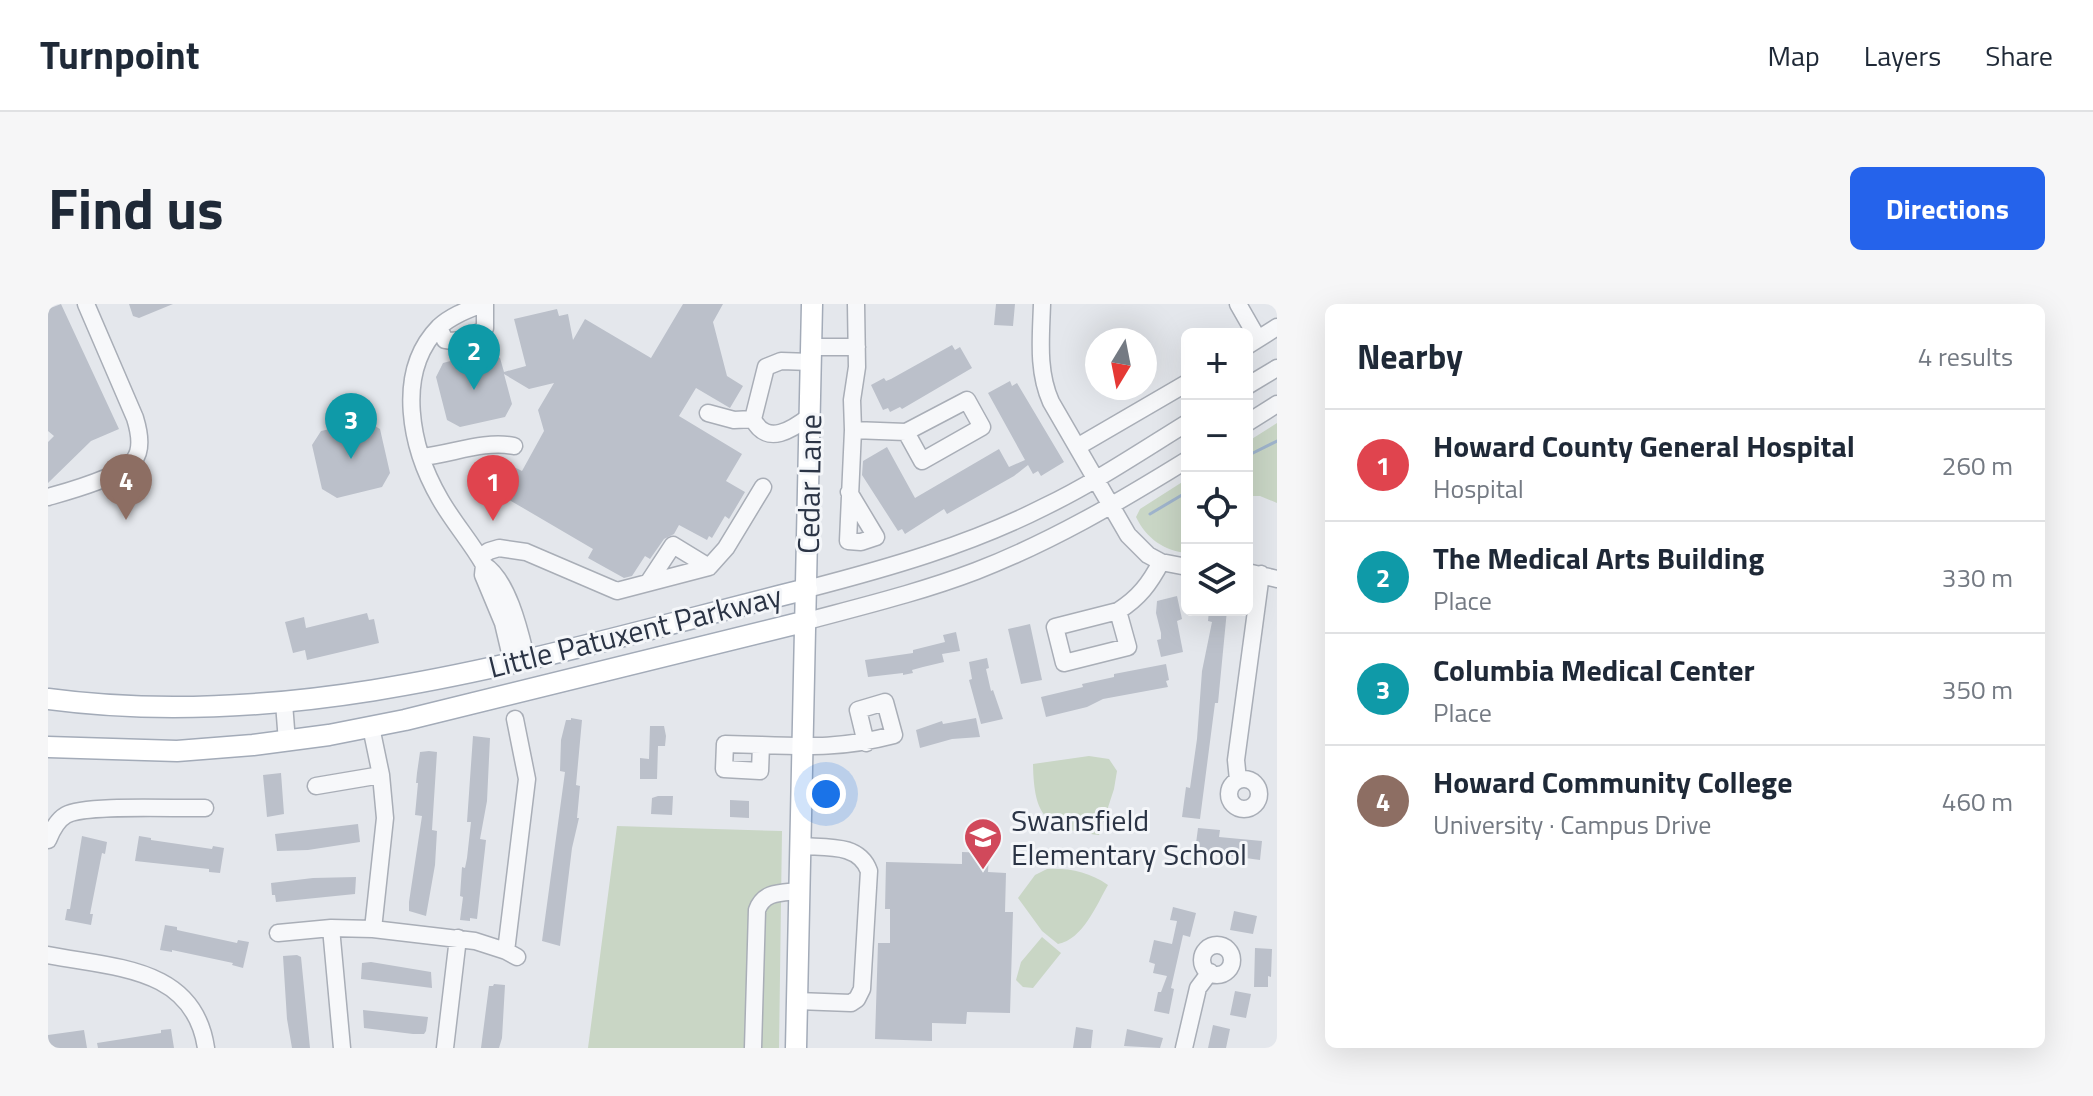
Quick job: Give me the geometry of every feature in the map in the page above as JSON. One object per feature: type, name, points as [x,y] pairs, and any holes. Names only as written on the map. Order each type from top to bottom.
[{"type":"main road","name":"Cedar Lane","points":[[796,1048],[812,304]]},
{"type":"main road","name":"Little Patuxent Parkway","points":[[48,699],[174,707],[284,703],[400,687],[807,589]]},
{"type":"main road","name":"Little Patuxent Parkway","points":[[48,747],[177,751],[287,742],[371,727],[807,621]]},
{"type":"street","points":[[48,497],[118,471],[132,462],[138,451],[140,436],[135,418],[86,304]]},
{"type":"street","points":[[439,328],[445,340],[454,342],[476,335],[485,328],[483,304],[455,316],[439,328],[423,349],[412,381],[413,422],[422,457],[440,498],[482,561],[483,575],[496,602],[511,657],[518,661],[526,690]]},
{"type":"street","points":[[849,492],[857,347],[856,304]]},
{"type":"street","points":[[1042,304],[1041,356],[1045,390],[1095,479],[1137,545],[1161,562],[1181,566]]},
{"type":"street","points":[[1238,304],[1247,328]]},
{"type":"street","points":[[1253,342],[1277,327]]},
{"type":"street","points":[[753,419],[766,367],[781,361],[857,347]]},
{"type":"street","points":[[1253,382],[1277,368]]},
{"type":"street","points":[[1077,447],[1181,386]]},
{"type":"street","points":[[853,430],[906,432],[967,400],[982,427],[922,461],[906,432]]},
{"type":"street","points":[[1253,419],[1277,404]]},
{"type":"street","points":[[708,413],[734,420],[753,419]]},
{"type":"street","points":[[753,419],[764,432],[775,435],[793,428],[810,416]]},
{"type":"street","name":"Little Patuxent Parkway","points":[[807,589],[968,541],[1046,507],[1181,427]]},
{"type":"street","points":[[422,457],[496,443],[514,446]]},
{"type":"street","name":"Little Patuxent Parkway","points":[[807,621],[929,587],[1019,554],[1112,506],[1181,464]]},
{"type":"street","points":[[482,561],[489,551],[510,549],[534,554],[617,591],[709,567],[726,548],[763,487]]},
{"type":"street","points":[[648,583],[673,545],[709,567]]},
{"type":"street","points":[[1118,611],[1128,647],[1064,663],[1055,627],[1118,611],[1136,600],[1161,562]]},
{"type":"street","points":[[1238,780],[1236,760],[1262,575]]},
{"type":"street","points":[[284,703],[287,742]]},
{"type":"street","points":[[278,933],[331,928],[373,929],[458,938],[512,954],[527,779],[515,719]]},
{"type":"street","points":[[371,727],[381,775],[385,830],[373,929]]},
{"type":"street","points":[[761,745],[838,747],[866,743]]},
{"type":"street","points":[[316,786],[381,775]]},
{"type":"street","points":[[48,840],[58,822],[66,815],[86,809],[205,808]]},
{"type":"street","points":[[797,1001],[851,1003],[857,999],[862,989],[869,871],[865,862],[850,851],[801,846]]},
{"type":"street","points":[[753,1048],[757,910],[760,902],[773,893],[799,891]]},
{"type":"street","points":[[331,928],[342,1048]]},
{"type":"street","points":[[445,1048],[458,938]]},
{"type":"street","points":[[48,955],[143,973],[173,988],[192,1008],[200,1022],[206,1048]]},
{"type":"street","points":[[1184,1048],[1198,988],[1210,972]]},
{"type":"green space","points":[[1277,423],[1277,503],[1253,496],[1253,438]]},
{"type":"green space","points":[[1181,483],[1181,552],[1157,542],[1145,531],[1136,517],[1140,509]]},
{"type":"green space","points":[[1089,756],[1109,759],[1117,771],[1099,835],[1066,829],[1046,818],[1036,797],[1034,782],[1033,764]]},
{"type":"green space","points":[[617,826],[782,831],[779,1048],[588,1048]]},
{"type":"green space","points":[[1047,869],[1079,872],[1108,885],[1082,929],[1058,944],[1042,931],[1018,898],[1035,875]]},
{"type":"green space","points":[[1042,937],[1061,953],[1033,988],[1023,987],[1016,980],[1021,962]]},
{"type":"building","points":[[61,304],[119,429],[91,441],[48,483],[48,442],[54,436],[48,431],[48,309]]},
{"type":"building","points":[[129,304],[173,304],[139,318],[133,316]]},
{"type":"building","points":[[683,304],[723,304],[713,322],[727,376],[743,386],[730,408],[696,388],[679,416],[742,454],[726,481],[745,492],[729,519],[725,516],[712,538],[709,536],[707,540],[679,525],[650,559],[645,556],[632,576],[624,578],[588,558],[593,549],[477,481],[492,456],[522,471],[544,431],[538,410],[554,383],[529,389],[504,374],[512,404],[505,417],[460,427],[447,420],[436,377],[443,363],[488,351],[500,358],[504,372],[526,366],[514,319],[557,309],[559,316],[568,314],[573,340],[585,319],[651,358]]},
{"type":"building","points":[[996,304],[1015,304],[1013,326],[994,325]]},
{"type":"building","points":[[952,345],[955,350],[960,347],[972,368],[902,409],[883,410],[871,385],[884,378],[886,381],[891,379]]},
{"type":"building","points":[[1010,381],[1012,386],[1017,383],[1064,462],[1041,476],[1038,471],[1033,474],[1028,465],[947,514],[944,509],[905,534],[902,529],[898,531],[862,475],[863,461],[887,447],[915,498],[999,449],[1009,467],[1025,460],[988,393]]},
{"type":"building","points":[[366,421],[380,429],[390,473],[382,487],[337,498],[322,489],[312,445],[321,431]]},
{"type":"building","points":[[1177,596],[1182,619],[1177,621],[1183,652],[1161,657],[1157,640],[1161,639],[1161,633],[1156,613],[1157,601]]},
{"type":"building","points":[[367,613],[369,620],[374,619],[379,643],[307,660],[305,650],[293,653],[285,622],[304,617],[306,628]]},
{"type":"building","points":[[1208,616],[1226,616],[1218,703],[1215,703],[1200,819],[1182,817],[1197,739],[1202,671],[1212,622],[1208,621]]},
{"type":"building","points":[[1030,624],[1042,680],[1021,684],[1008,629]]},
{"type":"building","points":[[956,632],[960,651],[942,654],[944,662],[903,675],[868,677],[865,660],[913,653],[913,650],[945,642],[943,635]]},
{"type":"building","points":[[987,658],[991,691],[1003,719],[981,724],[969,680],[972,679],[969,662]]},
{"type":"building","points":[[1166,664],[1168,687],[1103,699],[1087,707],[1046,717],[1041,697],[1083,687],[1082,684],[1114,677],[1114,674]]},
{"type":"building","points":[[976,718],[980,737],[952,739],[920,748],[916,730],[942,721],[943,724]]},
{"type":"building","points":[[566,720],[582,720],[576,785],[580,786],[579,818],[572,848],[560,946],[542,941],[565,772],[560,771],[561,740]]},
{"type":"building","points":[[650,726],[664,726],[665,746],[658,746],[657,779],[640,779],[640,758],[649,759]]},
{"type":"building","points":[[473,736],[490,738],[487,801],[480,839],[486,840],[477,919],[470,918],[470,921],[460,920],[463,897],[460,896],[471,822],[467,822]]},
{"type":"building","points":[[420,752],[437,752],[432,830],[437,831],[426,916],[409,911],[409,902],[422,816],[415,815],[417,773]]},
{"type":"building","points":[[281,773],[284,814],[267,817],[263,775]]},
{"type":"building","points":[[673,796],[672,815],[651,814],[652,798]]},
{"type":"building","points":[[730,800],[749,801],[749,818],[730,817]]},
{"type":"building","points":[[358,824],[360,842],[277,851],[275,834]]},
{"type":"building","points":[[1198,828],[1220,830],[1219,837],[1262,841],[1260,860],[1195,851]]},
{"type":"building","points":[[82,836],[107,842],[90,914],[93,914],[91,925],[65,920],[67,909],[70,909]]},
{"type":"building","points":[[139,836],[212,849],[213,846],[224,848],[220,873],[209,872],[209,869],[135,861]]},
{"type":"building","points":[[962,852],[989,853],[988,872],[1006,873],[1005,912],[1013,912],[1010,1013],[967,1012],[966,1024],[932,1023],[932,1041],[875,1039],[878,943],[890,943],[890,909],[885,909],[886,862],[962,864]]},
{"type":"building","points":[[356,877],[355,894],[276,902],[275,895],[272,895],[271,883]]},
{"type":"building","points":[[1173,907],[1196,913],[1190,937],[1183,935],[1171,988],[1174,989],[1169,1014],[1154,1011],[1158,992],[1161,992],[1167,976],[1153,973],[1155,964],[1149,962],[1154,940],[1172,944],[1177,921],[1170,920]]},
{"type":"building","points":[[1234,911],[1257,916],[1253,934],[1230,930]]},
{"type":"building","points":[[165,925],[237,943],[238,940],[249,942],[243,968],[233,963],[160,950]]},
{"type":"building","points":[[1255,948],[1272,949],[1268,987],[1254,987]]},
{"type":"building","points":[[283,956],[301,957],[310,1048],[292,1048],[287,1019]]},
{"type":"building","points":[[362,963],[431,972],[432,988],[361,979]]},
{"type":"building","points":[[505,985],[502,1038],[499,1048],[481,1048],[489,986]]},
{"type":"building","points":[[1235,991],[1251,994],[1246,1018],[1230,1015]]},
{"type":"building","points":[[363,1010],[428,1017],[426,1031],[424,1034],[413,1034],[364,1028]]},
{"type":"building","points":[[1213,1025],[1230,1029],[1226,1048],[1208,1048]]},
{"type":"building","points":[[1076,1027],[1093,1030],[1091,1048],[1073,1048]]},
{"type":"building","points":[[171,1029],[174,1048],[98,1048],[97,1043]]},
{"type":"building","points":[[1127,1029],[1163,1038],[1160,1048],[1124,1046]]},
{"type":"building","points":[[84,1030],[87,1048],[48,1048],[48,1035]]},
{"type":"waterway","points":[[1253,453],[1277,441]]},
{"type":"waterway","points":[[1150,514],[1181,496]]},
{"type":"place","name":"The Medical Arts Building","points":[[474,390]]},
{"type":"place","name":"Columbia Medical Center","points":[[351,459]]},
{"type":"place","name":"Howard Community College","points":[[126,520]]},
{"type":"place","name":"Howard County General Hospital","points":[[493,521]]},
{"type":"place","name":"Swansfield Elementary School","points":[[983,871]]}]
